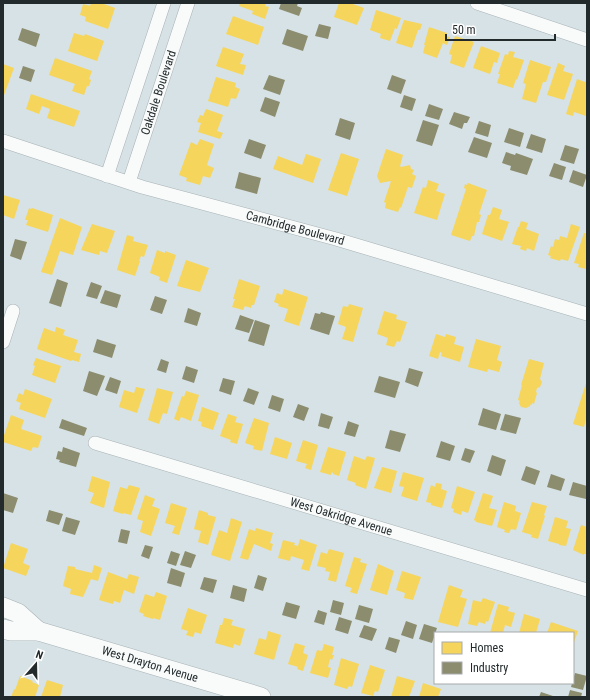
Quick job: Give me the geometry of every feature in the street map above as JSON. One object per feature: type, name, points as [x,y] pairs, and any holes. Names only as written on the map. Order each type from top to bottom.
[{"type":"street","name":"Oakdale Boulevard","points":[[107,176],[164,3]]},
{"type":"street","name":"Oakdale Boulevard","points":[[129,182],[188,3]]},
{"type":"street","points":[[477,3],[587,40]]},
{"type":"street","name":"Cambridge Boulevard","points":[[3,141],[107,176],[336,239],[587,314]]},
{"type":"street","points":[[3,342],[13,311]]},
{"type":"street","name":"West Oakridge Avenue","points":[[95,443],[587,590]]},
{"type":"street","name":"West Drayton Avenue","points":[[3,607],[18,613],[38,631]]},
{"type":"street","name":"West Drayton Avenue","points":[[3,629],[11,632],[38,631],[261,697]]},
{"type":"building: Homes","points":[[91,3],[101,3],[115,8],[108,29],[85,21],[86,17],[80,15],[83,4],[90,6]]},
{"type":"building: Homes","points":[[240,3],[266,3],[265,6],[269,7],[265,19],[252,14],[253,11],[239,6]]},
{"type":"building: Homes","points":[[339,3],[350,3],[364,8],[357,25],[334,17]]},
{"type":"building: Homes","points":[[376,10],[401,18],[390,41],[380,38],[381,34],[370,30]]},
{"type":"building: Homes","points":[[233,16],[264,27],[258,45],[226,34]]},
{"type":"building: Homes","points":[[404,20],[422,24],[420,30],[418,30],[412,48],[396,43]]},
{"type":"building: Homes","points":[[429,27],[447,33],[446,36],[450,37],[447,45],[443,43],[437,58],[423,53]]},
{"type":"building: Homes","points":[[74,33],[84,36],[85,34],[104,41],[97,61],[68,51]]},
{"type":"building: Homes","points":[[455,36],[474,42],[464,68],[450,63],[452,55],[449,54]]},
{"type":"building: Homes","points":[[481,46],[500,53],[497,63],[494,62],[490,74],[473,68]]},
{"type":"building: Homes","points":[[223,47],[244,54],[240,64],[246,65],[243,75],[216,66]]},
{"type":"building: Homes","points":[[509,51],[515,52],[513,57],[524,60],[513,88],[497,83],[500,74],[498,74],[505,54],[508,55]]},
{"type":"building: Homes","points":[[55,58],[92,71],[89,79],[91,80],[89,86],[87,86],[84,95],[72,91],[75,84],[49,75]]},
{"type":"building: Homes","points":[[530,60],[551,67],[546,82],[543,82],[536,103],[522,99],[526,84],[523,83]]},
{"type":"building: Homes","points":[[558,63],[565,66],[563,71],[573,74],[564,100],[547,95]]},
{"type":"building: Homes","points":[[3,64],[14,68],[3,98]]},
{"type":"building: Homes","points":[[216,77],[236,83],[235,87],[240,89],[236,99],[231,98],[228,107],[208,101]]},
{"type":"building: Homes","points":[[587,77],[586,116],[574,112],[573,116],[566,114],[577,79],[585,82]]},
{"type":"building: Homes","points":[[31,94],[80,111],[74,127],[47,118],[50,109],[42,106],[39,114],[26,109]]},
{"type":"building: Homes","points":[[206,109],[223,115],[217,131],[223,133],[220,139],[198,132],[201,123],[197,122],[200,115],[203,116]]},
{"type":"building: Homes","points":[[200,139],[214,144],[207,165],[214,168],[210,178],[203,176],[200,185],[186,181],[187,178],[179,175],[191,142],[197,145]]},
{"type":"building: Homes","points":[[386,149],[403,155],[400,166],[410,165],[411,169],[414,170],[412,174],[416,176],[412,188],[408,187],[401,208],[400,207],[398,212],[385,208],[386,203],[384,202],[391,181],[380,183],[377,176]]},
{"type":"building: Homes","points":[[341,153],[359,159],[347,196],[328,190]]},
{"type":"building: Homes","points":[[306,154],[321,159],[313,183],[273,169],[278,156],[302,165]]},
{"type":"building: Homes","points":[[428,180],[439,184],[436,191],[445,194],[437,220],[414,213],[423,187],[426,188]]},
{"type":"building: Homes","points":[[468,183],[487,190],[479,214],[481,215],[479,222],[477,222],[474,236],[472,236],[470,241],[451,235],[466,189],[464,188],[465,184],[467,185]]},
{"type":"building: Homes","points":[[3,195],[20,200],[14,219],[3,215]]},
{"type":"building: Homes","points":[[493,207],[502,210],[499,219],[509,222],[502,241],[482,234],[488,215],[490,215]]},
{"type":"building: Homes","points":[[29,208],[53,215],[48,232],[26,225],[28,220],[25,220]]},
{"type":"building: Homes","points":[[60,218],[82,227],[73,255],[60,251],[52,275],[41,272]]},
{"type":"building: Homes","points":[[521,221],[528,223],[526,229],[539,234],[534,251],[527,248],[526,251],[520,249],[521,246],[512,244]]},
{"type":"building: Homes","points":[[92,224],[115,231],[107,253],[100,251],[99,255],[81,250]]},
{"type":"building: Homes","points":[[571,224],[580,227],[568,261],[561,259],[560,261],[550,258],[551,256],[548,255],[551,246],[553,247],[555,239],[559,240],[560,236],[567,238]]},
{"type":"building: Homes","points":[[584,233],[587,234],[586,269],[578,267],[579,264],[574,263]]},
{"type":"building: Homes","points":[[127,235],[134,237],[133,241],[148,245],[144,257],[141,256],[135,276],[117,270]]},
{"type":"building: Homes","points":[[157,250],[176,255],[167,283],[159,280],[160,277],[150,273]]},
{"type":"building: Homes","points":[[186,260],[209,268],[200,292],[177,286]]},
{"type":"building: Homes","points":[[239,279],[260,286],[254,305],[252,305],[251,308],[245,306],[243,310],[232,307]]},
{"type":"building: Homes","points":[[284,289],[308,297],[299,326],[284,321],[288,309],[278,306],[279,304],[274,302],[277,293],[282,295]]},
{"type":"building: Homes","points":[[349,304],[363,308],[353,342],[342,339],[346,327],[338,324],[343,306],[348,307]]},
{"type":"building: Homes","points":[[384,311],[397,315],[396,319],[407,322],[400,342],[397,341],[394,347],[386,345],[388,338],[377,334]]},
{"type":"building: Homes","points":[[56,327],[65,330],[63,335],[78,340],[74,352],[81,354],[79,362],[71,361],[37,349],[44,328],[55,332]]},
{"type":"building: Homes","points":[[436,334],[445,337],[446,334],[456,337],[454,344],[464,347],[460,362],[441,356],[442,353],[440,352],[438,359],[429,356]]},
{"type":"building: Homes","points":[[476,339],[501,346],[497,360],[502,362],[499,372],[488,369],[487,372],[468,367]]},
{"type":"building: Homes","points":[[36,358],[61,366],[55,383],[32,375],[35,366],[33,365]]},
{"type":"building: Homes","points":[[529,359],[544,363],[540,379],[542,382],[540,387],[537,388],[534,404],[532,403],[532,405],[531,404],[526,408],[521,407],[519,403],[520,401],[518,400]]},
{"type":"building: Homes","points":[[587,380],[587,415],[584,427],[573,424]]},
{"type":"building: Homes","points":[[136,387],[145,389],[137,413],[119,407],[124,390],[134,393]]},
{"type":"building: Homes","points":[[157,388],[173,392],[167,414],[163,413],[159,424],[148,420]]},
{"type":"building: Homes","points":[[25,389],[52,399],[45,418],[19,409],[21,403],[16,401],[19,393],[23,395]]},
{"type":"building: Homes","points":[[186,391],[199,395],[191,421],[181,417],[179,421],[174,419],[182,396],[184,397]]},
{"type":"building: Homes","points":[[202,407],[219,413],[213,430],[201,426],[202,422],[198,421]]},
{"type":"building: Homes","points":[[228,414],[237,417],[235,422],[243,424],[237,444],[220,436]]},
{"type":"building: Homes","points":[[11,415],[24,420],[21,429],[42,436],[38,448],[33,447],[31,451],[3,442]]},
{"type":"building: Homes","points":[[254,418],[269,423],[262,451],[253,449],[254,446],[245,443]]},
{"type":"building: Homes","points":[[275,437],[292,443],[287,459],[270,454]]},
{"type":"building: Homes","points":[[303,440],[318,445],[311,470],[305,468],[307,464],[296,461]]},
{"type":"building: Homes","points":[[328,447],[346,452],[339,476],[333,474],[332,472],[331,475],[320,472]]},
{"type":"building: Homes","points":[[354,456],[365,460],[367,456],[375,458],[366,489],[347,480]]},
{"type":"building: Homes","points":[[382,467],[397,471],[391,493],[374,488]]},
{"type":"building: Homes","points":[[403,472],[424,478],[417,501],[401,496],[404,487],[399,486]]},
{"type":"building: Homes","points":[[92,476],[110,482],[104,508],[90,503],[94,493],[88,491]]},
{"type":"building: Homes","points":[[436,483],[442,484],[441,489],[447,491],[442,508],[426,502],[431,485],[435,487]]},
{"type":"building: Homes","points":[[129,485],[140,488],[131,515],[113,511],[120,487],[127,489]]},
{"type":"building: Homes","points":[[457,486],[475,492],[468,513],[462,511],[461,515],[453,512],[454,509],[451,508]]},
{"type":"building: Homes","points":[[483,493],[493,496],[489,508],[497,510],[492,526],[476,522],[474,520]]},
{"type":"building: Homes","points":[[145,495],[155,499],[152,506],[160,509],[151,536],[140,532],[143,521],[137,519]]},
{"type":"building: Homes","points":[[504,502],[516,506],[515,511],[521,513],[516,530],[511,529],[509,533],[504,532],[505,530],[497,527]]},
{"type":"building: Homes","points":[[532,502],[547,506],[538,539],[531,537],[532,535],[522,532]]},
{"type":"building: Homes","points":[[171,503],[187,508],[179,535],[172,533],[175,526],[165,523]]},
{"type":"building: Homes","points":[[199,510],[216,517],[208,545],[198,542],[201,531],[194,529]]},
{"type":"building: Homes","points":[[555,517],[568,521],[566,528],[571,529],[566,546],[548,541]]},
{"type":"building: Homes","points":[[231,518],[242,522],[230,561],[211,555],[219,530],[227,533]]},
{"type":"building: Homes","points":[[581,525],[587,527],[587,554],[584,555],[573,550]]},
{"type":"building: Homes","points":[[256,528],[273,533],[270,543],[273,544],[271,551],[254,544],[248,560],[240,558],[249,529],[255,531]]},
{"type":"building: Homes","points":[[300,539],[317,545],[309,571],[301,569],[304,560],[291,556],[290,561],[278,558],[283,540],[295,543],[294,545],[298,546]]},
{"type":"building: Homes","points":[[11,543],[28,549],[23,563],[30,566],[26,576],[3,568]]},
{"type":"building: Homes","points":[[329,549],[344,553],[336,582],[328,580],[330,572],[325,571],[326,568],[317,566],[321,552],[327,554]]},
{"type":"building: Homes","points":[[354,557],[361,559],[360,562],[367,564],[357,594],[350,592],[352,588],[345,586]]},
{"type":"building: Homes","points":[[378,564],[394,571],[387,595],[370,590]]},
{"type":"building: Homes","points":[[94,565],[102,568],[98,581],[91,579],[83,597],[70,594],[71,589],[63,586],[68,566],[92,573]]},
{"type":"building: Homes","points":[[402,571],[421,577],[413,600],[404,598],[405,593],[396,590]]},
{"type":"building: Homes","points":[[108,572],[127,579],[129,574],[139,577],[134,594],[124,590],[120,603],[114,601],[113,604],[99,600]]},
{"type":"building: Homes","points":[[449,585],[463,590],[460,597],[467,599],[458,627],[438,622]]},
{"type":"building: Homes","points":[[156,592],[167,596],[160,620],[143,616],[144,614],[139,612],[145,594],[154,597]]},
{"type":"building: Homes","points":[[483,598],[495,602],[488,622],[486,621],[485,624],[479,622],[477,626],[468,624],[473,600],[481,602]]},
{"type":"building: Homes","points":[[498,604],[509,607],[508,611],[515,613],[511,627],[505,625],[503,632],[490,632]]},
{"type":"building: Homes","points":[[188,608],[207,615],[201,634],[195,632],[193,637],[186,635],[188,631],[181,629]]},
{"type":"building: Homes","points":[[524,614],[540,619],[536,632],[519,632]]},
{"type":"building: Homes","points":[[224,618],[233,620],[231,625],[245,629],[240,646],[234,644],[233,648],[215,643],[220,625],[222,625]]},
{"type":"building: Homes","points":[[551,622],[578,631],[574,642],[574,632],[547,632]]},
{"type":"building: Homes","points":[[268,631],[281,635],[274,660],[254,654],[259,638],[266,640]]},
{"type":"building: Homes","points":[[295,643],[305,646],[303,653],[308,655],[303,671],[297,669],[298,667],[288,664]]},
{"type":"building: Homes","points":[[324,644],[334,647],[332,655],[334,655],[332,660],[330,659],[328,667],[331,668],[328,678],[310,673],[317,650],[322,651]]},
{"type":"building: Homes","points":[[341,658],[359,664],[352,687],[349,686],[347,689],[334,685]]},
{"type":"building: Homes","points":[[370,665],[385,670],[378,692],[375,691],[373,696],[361,693]]},
{"type":"building: Homes","points":[[20,676],[39,685],[35,697],[11,697]]},
{"type":"building: Homes","points":[[397,676],[415,681],[409,697],[391,697]]},
{"type":"building: Homes","points":[[47,680],[63,685],[60,697],[41,697]]},
{"type":"building: Homes","points":[[423,683],[441,689],[438,697],[419,697]]},
{"type":"building: Industry","points":[[281,3],[298,3],[297,6],[302,8],[299,16],[279,9]]},
{"type":"building: Industry","points":[[319,24],[331,27],[328,39],[315,36]]},
{"type":"building: Industry","points":[[22,28],[40,34],[36,47],[18,40]]},
{"type":"building: Industry","points":[[287,29],[308,36],[303,51],[282,44]]},
{"type":"building: Industry","points":[[23,66],[35,70],[31,82],[19,78]]},
{"type":"building: Industry","points":[[269,75],[285,80],[280,95],[263,89]]},
{"type":"building: Industry","points":[[392,75],[406,80],[401,94],[387,89]]},
{"type":"building: Industry","points":[[404,95],[416,99],[412,111],[400,107]]},
{"type":"building: Industry","points":[[265,97],[280,102],[275,117],[260,111]]},
{"type":"building: Industry","points":[[429,104],[443,109],[439,120],[425,116]]},
{"type":"building: Industry","points":[[454,112],[470,117],[467,123],[464,123],[462,129],[449,124]]},
{"type":"building: Industry","points":[[340,118],[355,123],[350,140],[335,135]]},
{"type":"building: Industry","points":[[423,120],[439,125],[432,146],[416,141]]},
{"type":"building: Industry","points":[[479,121],[491,125],[488,137],[475,133]]},
{"type":"building: Industry","points":[[509,128],[524,133],[520,147],[504,142]]},
{"type":"building: Industry","points":[[531,134],[546,139],[542,153],[526,148]]},
{"type":"building: Industry","points":[[474,137],[492,143],[487,158],[468,152]]},
{"type":"building: Industry","points":[[249,139],[266,145],[261,159],[244,153]]},
{"type":"building: Industry","points":[[565,145],[579,149],[574,164],[560,160]]},
{"type":"building: Industry","points":[[506,152],[515,155],[516,153],[533,159],[527,175],[510,170],[511,166],[502,163]]},
{"type":"building: Industry","points":[[554,163],[566,167],[562,180],[549,176]]},
{"type":"building: Industry","points":[[573,170],[587,175],[583,187],[569,182]]},
{"type":"building: Industry","points":[[239,172],[261,178],[257,194],[235,188]]},
{"type":"building: Industry","points":[[15,239],[27,242],[21,260],[10,256]]},
{"type":"building: Industry","points":[[57,279],[68,283],[61,307],[49,303]]},
{"type":"building: Industry","points":[[91,282],[102,286],[97,299],[86,296]]},
{"type":"building: Industry","points":[[105,290],[121,295],[117,308],[100,303]]},
{"type":"building: Industry","points":[[155,296],[167,300],[162,314],[150,310]]},
{"type":"building: Industry","points":[[188,308],[201,313],[197,326],[184,322]]},
{"type":"building: Industry","points":[[321,312],[335,316],[329,335],[310,329],[315,313],[320,314]]},
{"type":"building: Industry","points":[[240,315],[254,320],[249,333],[235,329]]},
{"type":"building: Industry","points":[[255,320],[270,325],[264,346],[248,341]]},
{"type":"building: Industry","points":[[97,339],[116,345],[112,358],[93,352]]},
{"type":"building: Industry","points":[[161,359],[169,362],[166,373],[157,370]]},
{"type":"building: Industry","points":[[186,366],[198,370],[194,383],[182,379]]},
{"type":"building: Industry","points":[[409,368],[423,372],[418,387],[405,382]]},
{"type":"building: Industry","points":[[89,371],[105,376],[97,396],[83,391]]},
{"type":"building: Industry","points":[[379,376],[400,382],[395,398],[374,392]]},
{"type":"building: Industry","points":[[110,377],[121,381],[117,394],[105,390]]},
{"type":"building: Industry","points":[[223,378],[235,381],[231,395],[219,391]]},
{"type":"building: Industry","points":[[248,388],[259,392],[254,405],[243,401]]},
{"type":"building: Industry","points":[[272,395],[284,399],[280,412],[268,408]]},
{"type":"building: Industry","points":[[298,404],[309,408],[304,421],[293,417]]},
{"type":"building: Industry","points":[[483,408],[501,414],[496,430],[478,425]]},
{"type":"building: Industry","points":[[321,413],[333,417],[329,429],[318,426]]},
{"type":"building: Industry","points":[[505,414],[521,418],[516,434],[500,430]]},
{"type":"building: Industry","points":[[62,419],[87,428],[84,436],[59,428]]},
{"type":"building: Industry","points":[[348,421],[359,425],[355,437],[344,434]]},
{"type":"building: Industry","points":[[390,430],[406,434],[400,452],[385,448]]},
{"type":"building: Industry","points":[[441,441],[455,446],[450,461],[436,457]]},
{"type":"building: Industry","points":[[63,447],[80,453],[76,467],[59,462],[60,460],[56,459],[58,451],[62,452]]},
{"type":"building: Industry","points":[[465,448],[475,451],[470,463],[461,460]]},
{"type":"building: Industry","points":[[492,455],[506,460],[501,476],[487,471]]},
{"type":"building: Industry","points":[[526,466],[540,471],[535,485],[521,480]]},
{"type":"building: Industry","points":[[551,474],[565,479],[561,491],[547,487]]},
{"type":"building: Industry","points":[[573,482],[587,486],[586,499],[569,495]]},
{"type":"building: Industry","points":[[3,493],[18,498],[13,513],[3,510]]},
{"type":"building: Industry","points":[[49,510],[63,514],[59,525],[46,521]]},
{"type":"building: Industry","points":[[66,517],[80,521],[75,535],[62,531]]},
{"type":"building: Industry","points":[[121,529],[130,531],[127,544],[118,542]]},
{"type":"building: Industry","points":[[145,545],[153,547],[149,559],[141,556]]},
{"type":"building: Industry","points":[[171,551],[180,554],[176,566],[167,563]]},
{"type":"building: Industry","points":[[185,551],[196,555],[191,568],[180,565]]},
{"type":"building: Industry","points":[[171,568],[185,573],[181,587],[167,583]]},
{"type":"building: Industry","points":[[258,575],[267,578],[263,591],[254,588]]},
{"type":"building: Industry","points":[[204,577],[217,580],[213,593],[200,589]]},
{"type":"building: Industry","points":[[233,585],[247,589],[244,602],[230,598]]},
{"type":"building: Industry","points":[[333,600],[344,603],[341,615],[330,612]]},
{"type":"building: Industry","points":[[286,602],[300,606],[296,619],[282,615]]},
{"type":"building: Industry","points":[[359,605],[373,609],[369,623],[355,619]]},
{"type":"building: Industry","points":[[318,610],[327,613],[324,625],[314,622]]},
{"type":"building: Industry","points":[[339,617],[352,621],[348,634],[335,630]]},
{"type":"building: Industry","points":[[406,621],[417,625],[413,639],[401,635]]},
{"type":"building: Industry","points":[[424,624],[437,628],[436,632],[434,632],[432,643],[419,639]]},
{"type":"building: Industry","points":[[364,625],[377,629],[372,641],[359,637]]},
{"type":"building: Industry","points":[[389,637],[400,640],[396,653],[385,649]]},
{"type":"building: Industry","points":[[575,673],[587,676],[583,690],[571,687],[572,684],[574,684]]},
{"type":"building: Industry","points":[[570,690],[582,693],[581,697],[568,697]]},
{"type":"building: Industry","points":[[541,692],[556,697],[539,697]]}]
